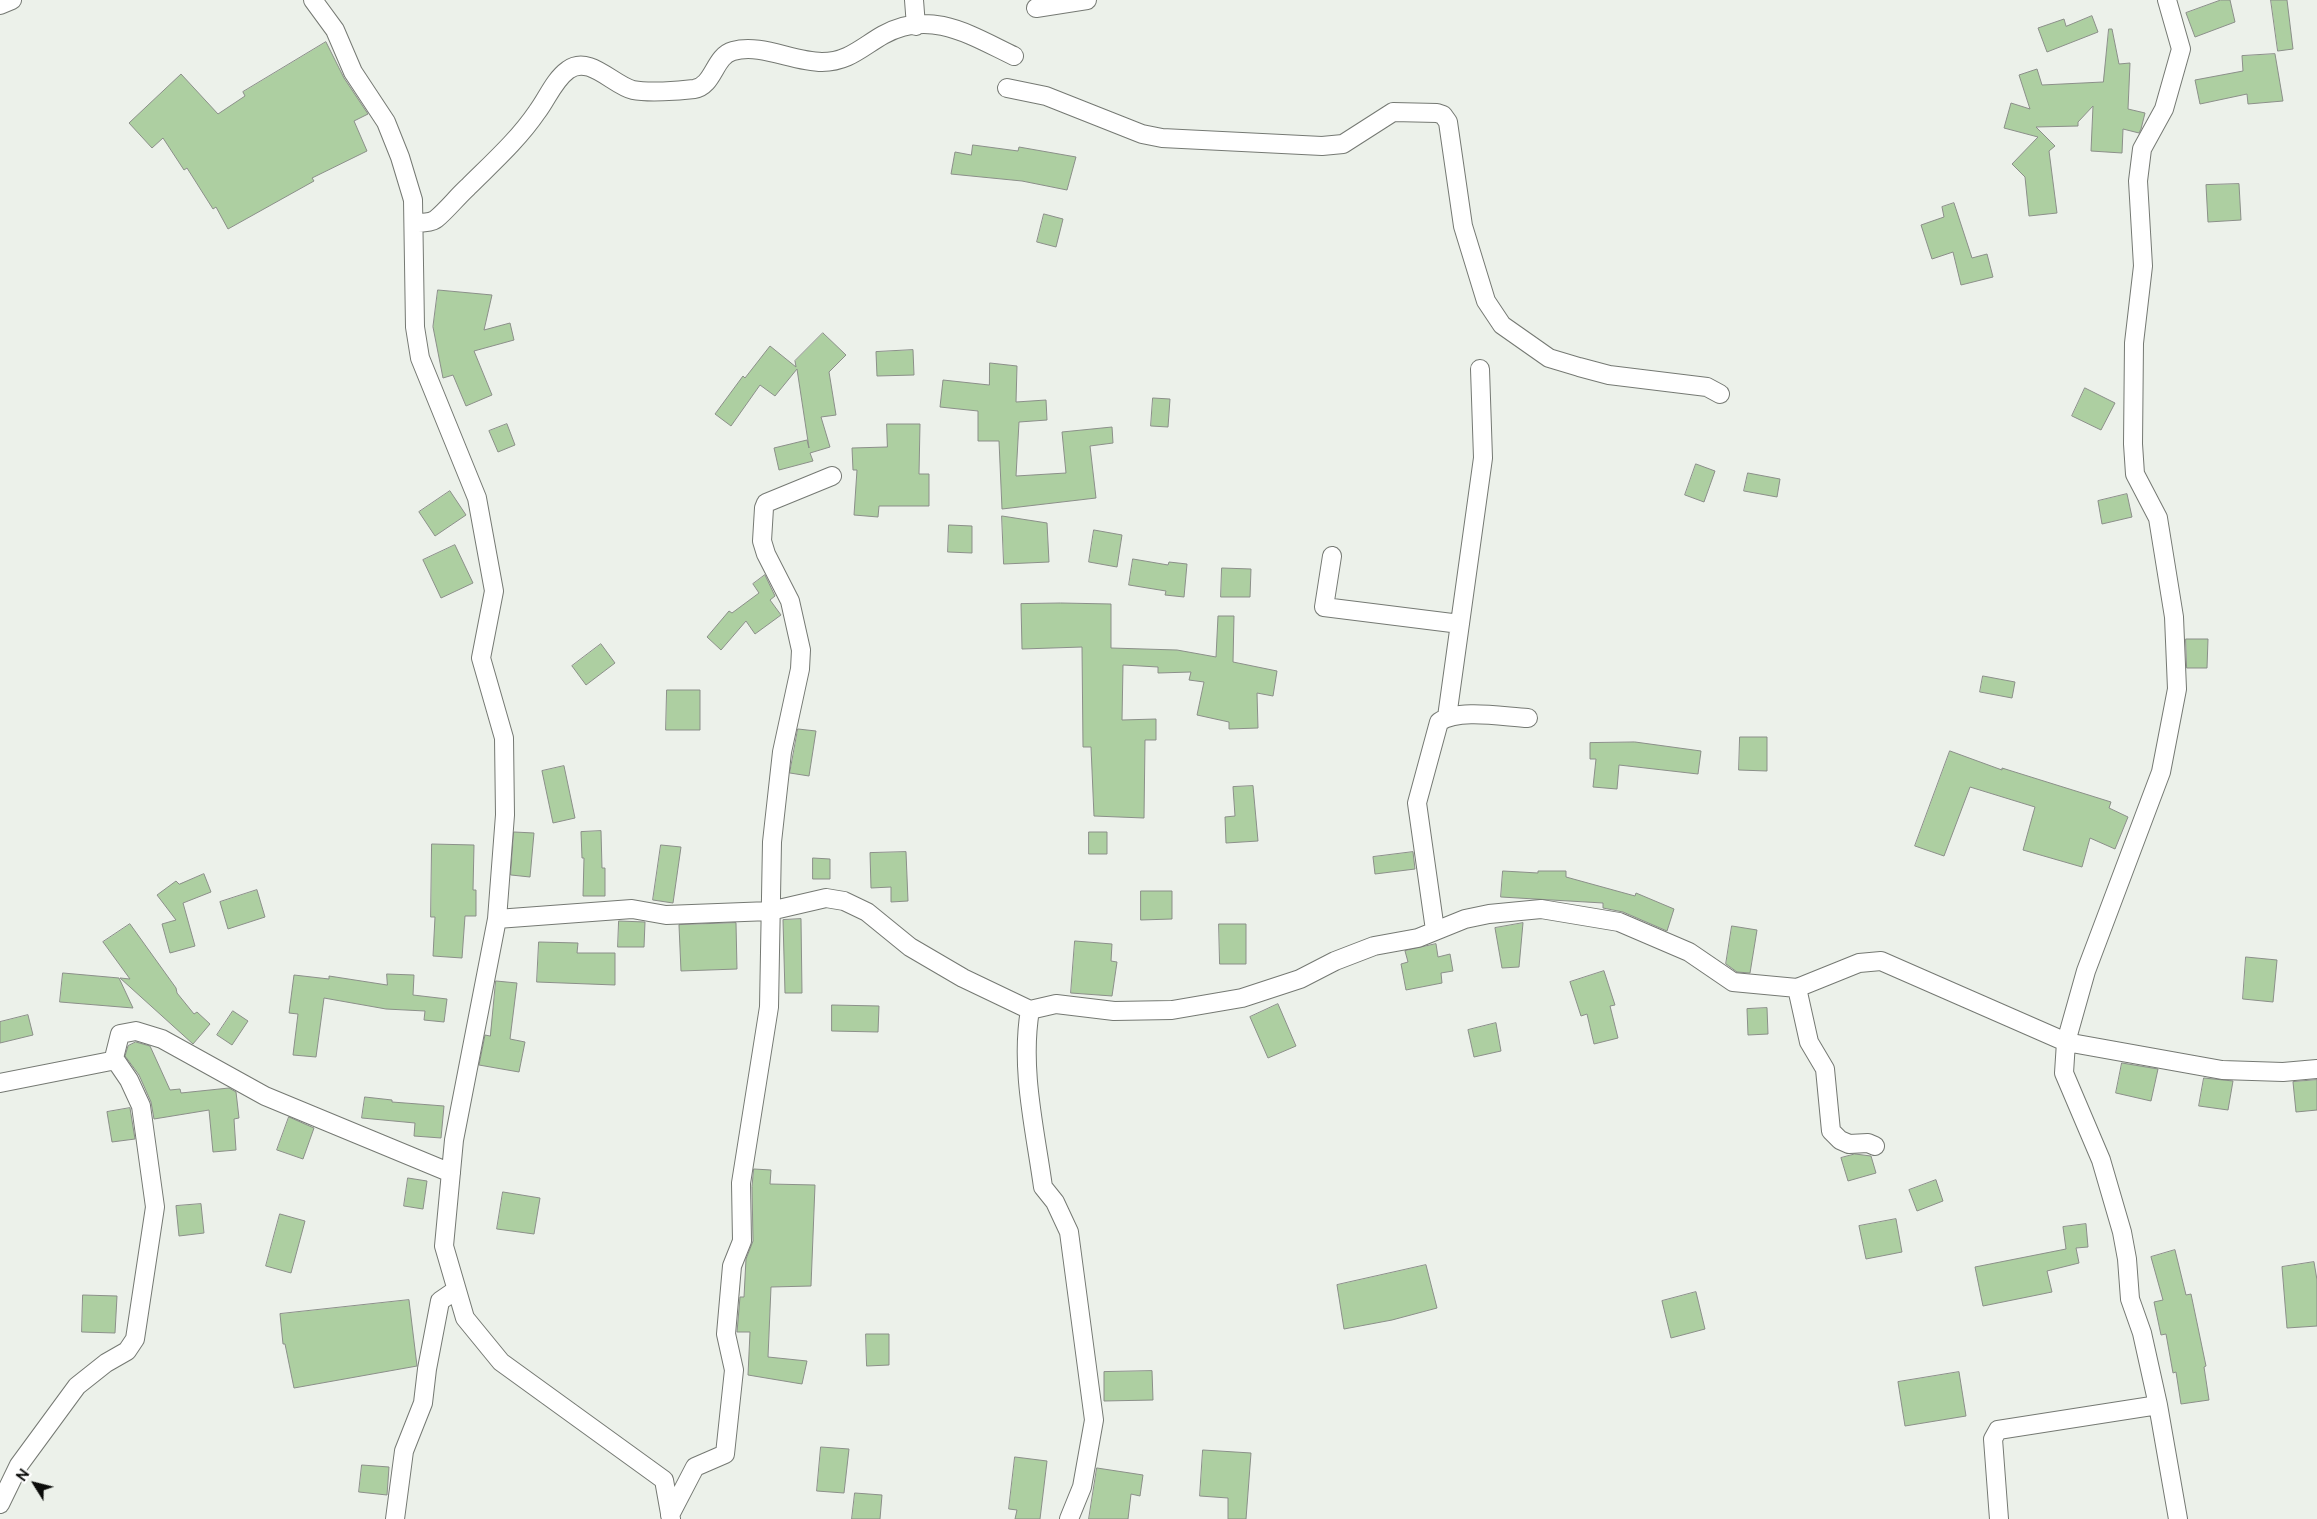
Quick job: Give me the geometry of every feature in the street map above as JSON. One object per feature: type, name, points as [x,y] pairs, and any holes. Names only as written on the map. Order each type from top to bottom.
[{"type":"street","points":[[0,5],[12,0]]},
{"type":"street","points":[[313,0],[335,30],[354,72],[386,122],[400,156],[413,200],[415,327],[420,358],[477,498],[494,591],[481,658],[504,738],[505,815],[497,919],[454,1140],[444,1246],[465,1318],[501,1362],[664,1480],[670,1517]]},
{"type":"street","points":[[914,0],[916,26]]},
{"type":"street","points":[[1036,8],[1087,0]]},
{"type":"street","points":[[2166,0],[2181,49],[2164,109],[2142,148],[2138,181],[2143,266],[2134,343],[2133,444],[2136,474],[2158,518],[2174,617],[2177,689],[2161,772],[2086,971],[2066,1042],[2064,1072],[2101,1160],[2119,1223],[2127,1259],[2130,1299],[2142,1333],[2158,1405],[2178,1519]]},
{"type":"street","points":[[414,223],[434,221],[494,161],[537,114],[559,78],[570,68],[583,66],[599,71],[621,87],[635,91],[696,89],[706,83],[722,58],[731,51],[748,49],[820,62],[839,61],[856,54],[884,35],[916,26],[941,24],[956,28],[1014,56]]},
{"type":"street","points":[[1007,88],[1046,96],[1142,134],[1186,141],[1322,146],[1343,144],[1394,112],[1437,113],[1443,115],[1448,122],[1463,226],[1486,301],[1502,325],[1549,358],[1609,375],[1708,387],[1720,394]]},
{"type":"street","points":[[1447,717],[1483,458],[1480,369]]},
{"type":"street","points":[[670,1517],[695,1467],[725,1454],[734,1370],[726,1334],[732,1266],[742,1241],[742,1183],[769,1007],[772,842],[782,752],[800,668],[801,650],[790,601],[766,554],[762,541],[764,508],[766,503],[832,476]]},
{"type":"street","points":[[1332,556],[1324,607],[1460,624]]},
{"type":"street","points":[[1435,930],[1418,803],[1439,722],[1447,717],[1480,715],[1528,718]]},
{"type":"street","points":[[497,919],[632,909],[666,915],[770,911],[826,898],[844,901],[867,912],[910,947],[962,978],[1030,1010],[1056,1004],[1114,1010],[1172,1010],[1242,998],[1300,979],[1335,961],[1374,946],[1418,938],[1465,919],[1489,914],[1541,909],[1619,922],[1689,952],[1733,982],[1798,988],[1859,963],[1881,962],[2066,1042],[2222,1070],[2283,1072],[2317,1070]]},
{"type":"street","points":[[1798,988],[1809,1042],[1825,1069],[1830,1131],[1840,1140],[1849,1144],[1868,1143],[1875,1146]]},
{"type":"street","points":[[1030,1010],[1025,1039],[1026,1068],[1043,1188],[1055,1202],[1069,1232],[1094,1420],[1082,1487],[1069,1519]]},
{"type":"street","points":[[0,1504],[19,1465],[77,1386],[106,1363],[128,1351],[135,1339],[155,1207],[141,1106],[129,1080],[114,1058],[117,1038],[123,1032],[136,1031],[162,1040],[266,1096],[451,1172]]},
{"type":"street","points":[[0,1083],[114,1058]]},
{"type":"street","points":[[395,1519],[404,1451],[423,1402],[426,1369],[440,1301],[456,1290]]},
{"type":"street","points":[[1999,1519],[1993,1439],[1998,1430],[2158,1405]]},
{"type":"building","points":[[2221,0],[2230,0],[2235,22],[2195,37],[2186,13]]},
{"type":"building","points":[[2271,0],[2287,0],[2293,49],[2278,51]]},
{"type":"building","points":[[2092,16],[2098,32],[2047,52],[2038,28],[2064,19],[2066,26]]},
{"type":"building","points":[[2109,29],[2112,29],[2119,64],[2130,63],[2128,109],[2145,113],[2141,129],[2139,133],[2123,129],[2122,153],[2091,151],[2093,106],[2078,122],[2078,126],[2036,127],[2055,146],[2049,151],[2057,213],[2029,216],[2025,177],[2012,164],[2038,137],[2004,128],[2011,103],[2030,109],[2019,75],[2037,69],[2042,85],[2103,82]]},
{"type":"building","points":[[326,42],[344,78],[368,114],[354,121],[367,151],[312,178],[314,181],[228,229],[216,207],[213,209],[187,168],[184,170],[163,138],[152,148],[129,123],[181,74],[218,114],[245,96],[243,92]]},
{"type":"building","points":[[2275,54],[2283,101],[2248,104],[2247,94],[2200,104],[2195,80],[2243,71],[2242,56]]},
{"type":"building","points":[[973,145],[1018,151],[1019,147],[1076,157],[1067,190],[1022,181],[951,174],[955,152],[971,155]]},
{"type":"building","points":[[2239,184],[2241,220],[2208,222],[2206,185]]},
{"type":"building","points":[[1954,203],[1972,258],[1987,254],[1993,277],[1961,285],[1953,252],[1932,259],[1921,225],[1944,217],[1942,207]]},
{"type":"building","points":[[1044,214],[1063,219],[1056,247],[1037,242]]},
{"type":"building","points":[[438,290],[492,295],[484,330],[510,323],[514,340],[474,351],[492,395],[466,406],[453,375],[443,378],[433,327]]},
{"type":"building","points":[[823,333],[846,355],[829,372],[836,415],[821,417],[830,447],[810,453],[813,461],[779,470],[774,448],[807,440],[809,448],[797,369],[775,396],[760,385],[731,426],[715,414],[743,376],[745,378],[770,346],[796,367],[795,361]]},
{"type":"building","points":[[913,350],[914,375],[877,376],[876,352]]},
{"type":"building","points":[[990,363],[1017,366],[1016,402],[1046,400],[1047,420],[1019,422],[1016,476],[1066,473],[1062,432],[1112,427],[1113,443],[1090,446],[1096,498],[1002,509],[999,441],[978,441],[978,411],[940,407],[943,380],[989,385]]},
{"type":"building","points":[[2085,388],[2115,403],[2101,430],[2072,416]]},
{"type":"building","points":[[1153,398],[1170,399],[1168,427],[1151,426]]},
{"type":"building","points":[[507,424],[515,445],[498,452],[489,431]]},
{"type":"building","points":[[887,424],[920,424],[919,474],[929,474],[929,506],[879,506],[878,517],[854,515],[857,470],[853,470],[852,448],[887,447]]},
{"type":"building","points":[[1696,464],[1715,471],[1704,502],[1685,495]]},
{"type":"building","points":[[1748,473],[1780,479],[1777,497],[1744,491]]},
{"type":"building","points":[[450,491],[466,515],[435,536],[419,512]]},
{"type":"building","points":[[2127,494],[2132,517],[2102,524],[2098,501]]},
{"type":"building","points":[[1002,516],[1047,523],[1049,562],[1004,564]]},
{"type":"building","points":[[949,525],[972,526],[972,553],[948,552]]},
{"type":"building","points":[[1094,530],[1122,535],[1117,567],[1089,562]]},
{"type":"building","points":[[455,545],[473,583],[441,598],[423,560]]},
{"type":"building","points":[[1133,559],[1168,565],[1169,562],[1187,564],[1184,597],[1165,595],[1166,591],[1129,585]]},
{"type":"building","points":[[1222,568],[1251,569],[1250,597],[1221,597]]},
{"type":"building","points":[[765,575],[775,596],[770,600],[781,615],[755,634],[746,621],[721,650],[707,637],[729,611],[732,613],[759,593],[753,584]]},
{"type":"building","points":[[1021,604],[1111,604],[1111,648],[1177,650],[1216,657],[1218,616],[1234,616],[1233,662],[1277,671],[1273,696],[1257,693],[1258,728],[1229,729],[1229,722],[1197,715],[1204,682],[1189,680],[1191,672],[1158,673],[1158,667],[1123,665],[1122,720],[1156,719],[1156,740],[1145,740],[1144,818],[1094,816],[1091,747],[1083,747],[1082,647],[1022,649]]},
{"type":"building","points":[[2186,639],[2208,639],[2207,668],[2187,668]]},
{"type":"building","points":[[601,644],[615,663],[586,685],[572,666]]},
{"type":"building","points":[[1983,676],[2015,682],[2012,698],[1980,692]]},
{"type":"building","points":[[667,690],[700,690],[700,730],[666,730]]},
{"type":"building","points":[[798,729],[816,731],[809,776],[790,773]]},
{"type":"building","points":[[1740,737],[1767,737],[1767,771],[1739,770]]},
{"type":"building","points":[[1635,742],[1701,751],[1698,774],[1619,765],[1617,789],[1593,787],[1596,759],[1590,759],[1590,743]]},
{"type":"building","points":[[1950,751],[2002,770],[2002,768],[2111,802],[2109,808],[2128,817],[2115,849],[2090,838],[2082,867],[2023,850],[2035,807],[1970,787],[1944,856],[1915,846]]},
{"type":"building","points":[[564,766],[575,818],[553,823],[542,771]]},
{"type":"building","points":[[1253,786],[1258,841],[1226,843],[1225,817],[1235,816],[1233,787]]},
{"type":"building","points":[[601,831],[602,868],[605,868],[605,896],[583,896],[584,858],[582,858],[581,832]]},
{"type":"building","points":[[514,832],[534,833],[530,877],[511,875]]},
{"type":"building","points":[[1089,832],[1107,832],[1107,854],[1089,854]]},
{"type":"building","points":[[432,844],[474,845],[473,890],[476,890],[476,916],[465,916],[462,958],[433,956],[435,917],[431,917]]},
{"type":"building","points":[[661,845],[681,847],[673,903],[653,900]]},
{"type":"building","points":[[906,852],[908,901],[891,902],[891,887],[871,888],[870,853]]},
{"type":"building","points":[[1413,852],[1415,869],[1375,874],[1373,857]]},
{"type":"building","points":[[813,858],[830,859],[830,879],[813,879]]},
{"type":"building","points":[[1503,871],[1538,873],[1538,871],[1566,871],[1566,877],[1635,896],[1636,893],[1674,909],[1667,931],[1623,912],[1603,908],[1603,903],[1501,897]]},
{"type":"building","points":[[204,874],[211,892],[183,903],[195,946],[170,953],[162,924],[176,920],[157,895],[176,881],[179,884]]},
{"type":"building","points":[[257,890],[265,917],[228,929],[220,902]]},
{"type":"building","points":[[1141,891],[1172,891],[1172,919],[1141,920]]},
{"type":"building","points":[[801,919],[802,993],[785,993],[783,920]]},
{"type":"building","points":[[619,921],[645,922],[644,947],[618,947]]},
{"type":"building","points":[[736,923],[737,969],[681,971],[679,925]]},
{"type":"building","points":[[1523,923],[1519,967],[1502,968],[1495,928]]},
{"type":"building","points":[[130,924],[176,988],[177,993],[194,1014],[197,1012],[210,1024],[193,1044],[120,978],[130,979],[103,942]]},
{"type":"building","points":[[1219,924],[1246,924],[1246,964],[1220,964]]},
{"type":"building","points":[[1732,926],[1757,930],[1750,973],[1737,972],[1726,964]]},
{"type":"building","points":[[1075,941],[1112,944],[1111,961],[1117,962],[1112,996],[1071,993]]},
{"type":"building","points":[[539,942],[578,943],[577,953],[615,953],[615,985],[537,982]]},
{"type":"building","points":[[1436,944],[1438,957],[1450,954],[1453,971],[1441,973],[1442,983],[1406,990],[1401,964],[1408,962],[1405,951]]},
{"type":"building","points":[[2246,957],[2277,960],[2273,1002],[2243,999]]},
{"type":"building","points":[[1604,971],[1615,1005],[1610,1006],[1618,1038],[1594,1044],[1587,1014],[1581,1016],[1570,982]]},
{"type":"building","points":[[63,973],[119,978],[133,1008],[60,1002]]},
{"type":"building","points":[[387,974],[414,975],[413,995],[447,999],[444,1022],[424,1020],[425,1011],[386,1009],[324,998],[316,1057],[293,1055],[298,1014],[289,1013],[294,975],[329,979],[329,976],[387,985]]},
{"type":"building","points":[[496,981],[517,983],[510,1039],[525,1042],[519,1072],[479,1065],[485,1035],[490,1036]]},
{"type":"building","points":[[1278,1004],[1296,1046],[1268,1058],[1250,1017]]},
{"type":"building","points":[[832,1005],[879,1006],[878,1032],[832,1031]]},
{"type":"building","points":[[1767,1008],[1768,1034],[1748,1035],[1747,1009]]},
{"type":"building","points":[[233,1011],[248,1021],[232,1045],[217,1035]]},
{"type":"building","points":[[28,1015],[33,1035],[0,1043],[0,1022]]},
{"type":"building","points":[[1496,1023],[1501,1051],[1474,1057],[1468,1030]]},
{"type":"building","points":[[136,1042],[150,1046],[170,1090],[180,1089],[181,1093],[229,1088],[236,1092],[239,1118],[234,1119],[236,1150],[213,1152],[209,1110],[154,1119],[151,1102],[139,1075],[125,1056],[128,1046]]},
{"type":"building","points":[[2122,1063],[2158,1069],[2151,1101],[2116,1093]]},
{"type":"building","points":[[2204,1078],[2233,1081],[2228,1110],[2199,1106]]},
{"type":"building","points":[[2317,1080],[2317,1110],[2296,1112],[2293,1082]]},
{"type":"building","points":[[365,1097],[392,1100],[392,1102],[444,1106],[441,1138],[414,1136],[415,1123],[362,1118]]},
{"type":"building","points":[[130,1108],[135,1139],[112,1142],[107,1112]]},
{"type":"building","points":[[289,1117],[314,1128],[303,1159],[277,1150]]},
{"type":"building","points":[[1855,1154],[1871,1156],[1876,1173],[1848,1181],[1841,1158]]},
{"type":"building","points":[[754,1169],[771,1170],[770,1184],[815,1185],[811,1286],[771,1287],[768,1357],[807,1361],[802,1384],[748,1375],[750,1332],[737,1332],[740,1297],[744,1297],[746,1259],[753,1241],[752,1187]]},
{"type":"building","points":[[408,1178],[427,1181],[423,1209],[404,1206]]},
{"type":"building","points":[[1936,1180],[1943,1201],[1917,1211],[1909,1190]]},
{"type":"building","points":[[503,1192],[540,1198],[534,1234],[497,1229]]},
{"type":"building","points":[[201,1204],[204,1233],[179,1236],[176,1206]]},
{"type":"building","points":[[280,1214],[305,1221],[291,1273],[266,1266]]},
{"type":"building","points":[[1896,1219],[1902,1252],[1866,1259],[1859,1226]]},
{"type":"building","points":[[2086,1224],[2088,1247],[2076,1248],[2079,1263],[2047,1271],[2052,1292],[1983,1306],[1975,1267],[2066,1249],[2063,1227]]},
{"type":"building","points":[[2175,1250],[2186,1295],[2191,1294],[2206,1366],[2204,1367],[2209,1400],[2181,1404],[2176,1372],[2173,1373],[2166,1334],[2161,1335],[2154,1302],[2163,1300],[2151,1257]]},
{"type":"building","points":[[2314,1262],[2317,1280],[2317,1326],[2287,1328],[2282,1267]]},
{"type":"building","points":[[1426,1265],[1437,1308],[1392,1320],[1344,1329],[1337,1285]]},
{"type":"building","points":[[1696,1292],[1705,1329],[1671,1338],[1662,1301]]},
{"type":"building","points":[[83,1295],[117,1296],[115,1333],[82,1332]]},
{"type":"building","points":[[409,1300],[417,1366],[294,1388],[285,1344],[283,1344],[280,1314]]},
{"type":"building","points":[[866,1334],[889,1334],[889,1365],[867,1366]]},
{"type":"building","points":[[1152,1371],[1153,1400],[1104,1401],[1104,1372]]},
{"type":"building","points":[[1959,1372],[1966,1416],[1905,1426],[1898,1382]]},
{"type":"building","points":[[821,1447],[849,1449],[844,1493],[817,1491]]},
{"type":"building","points":[[1203,1450],[1251,1453],[1246,1519],[1228,1519],[1228,1498],[1200,1496]]},
{"type":"building","points":[[1015,1457],[1047,1461],[1040,1519],[1015,1519],[1017,1510],[1009,1509]]},
{"type":"building","points":[[362,1465],[389,1467],[387,1495],[359,1492]]},
{"type":"building","points":[[1097,1468],[1143,1475],[1140,1496],[1131,1494],[1128,1519],[1089,1519]]},
{"type":"building","points":[[855,1493],[882,1495],[880,1519],[852,1519]]}]
